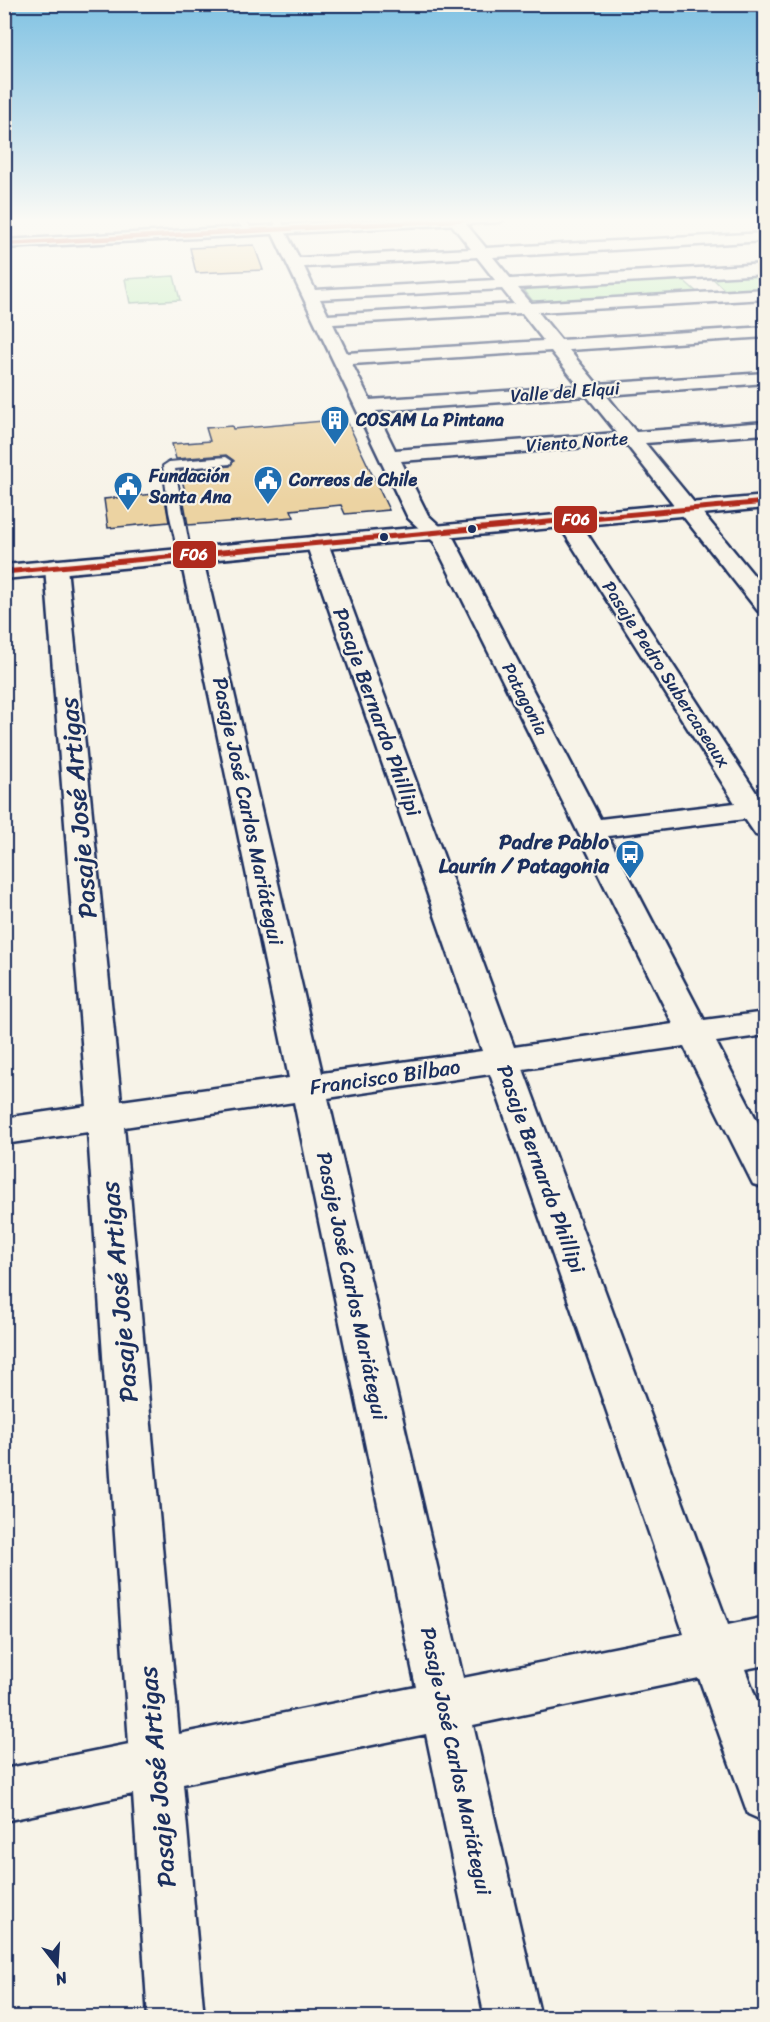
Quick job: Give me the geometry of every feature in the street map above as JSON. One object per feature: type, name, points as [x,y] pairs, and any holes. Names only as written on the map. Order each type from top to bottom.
[{"type":"street","name":"Patagonia","points":[[318,312],[419,518],[443,539],[765,1174]]},
{"type":"street","points":[[322,320],[452,312]]},
{"type":"street","points":[[530,312],[765,606]]},
{"type":"street","points":[[726,312],[757,333],[765,349]]},
{"type":"street","points":[[341,358],[757,333]]},
{"type":"street","name":"Valle del Elqui","points":[[364,406],[765,378]]},
{"type":"street","name":"Viento Norte","points":[[389,456],[765,428]]},
{"type":"street","points":[[4,572],[567,520],[682,502],[765,502]]},
{"type":"street","name":"Pasaje Pedro Subercaseaux","points":[[567,520],[761,816]]},
{"type":"street","name":"Pasaje Bernardo Phillipi","points":[[317,543],[765,1796]]},
{"type":"street","name":"Pasaje José Carlos Mariátegui","points":[[188,555],[309,1088],[513,2018]]},
{"type":"street","name":"Pasaje José Artigas","points":[[56,567],[105,1116],[176,2018]]},
{"type":"street","points":[[591,829],[761,816]]},
{"type":"street","name":"Francisco Bilbao","points":[[4,1131],[765,1023]]},
{"type":"street","points":[[4,1795],[765,1641]]},
{"type":"lane","points":[[188,555],[175,512],[169,466],[226,461]]},
{"type":"building","points":[[346,419],[389,510],[345,514],[341,505],[291,510],[294,517],[188,525],[182,492],[185,492],[180,471],[230,466],[234,461],[226,455],[176,459],[172,444],[210,441],[206,428],[232,426],[233,429]]},
{"type":"building","name":"Fundación Santa Ana","points":[[164,493],[169,522],[108,528],[104,499]]},
{"type":"transit line","name":"F06","points":[[4,572],[766,502]]},
{"type":"place","name":"COSAM La Pintana","points":[[335,446]]},
{"type":"place","name":"Correos de Chile","points":[[268,506]]},
{"type":"place","name":"Fundación Santa Ana","points":[[128,512]]},
{"type":"place","name":"Padre Pablo Laurín / Patagonia","points":[[630,880]]}]
